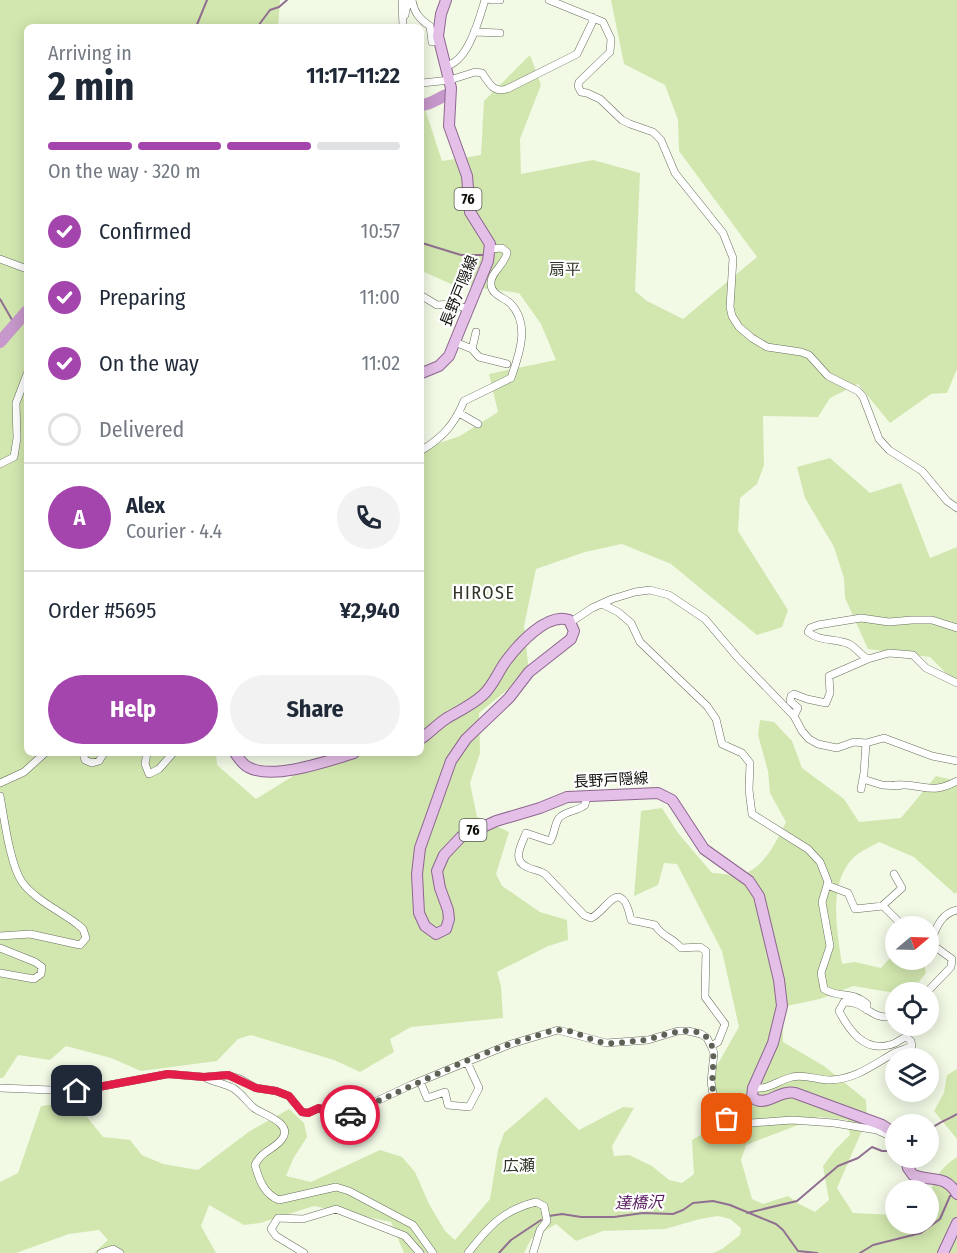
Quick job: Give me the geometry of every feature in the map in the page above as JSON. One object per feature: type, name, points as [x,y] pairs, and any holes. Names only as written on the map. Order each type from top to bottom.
[{"type":"main road","name":"長野戸隠線","points":[[424,372],[434,369],[449,356],[488,261],[490,249],[486,236],[468,208],[467,176],[449,126],[452,101],[450,80],[438,41],[438,31],[446,0]]},
{"type":"main road","points":[[424,736],[481,697],[492,685],[508,658],[537,630],[557,618],[566,618],[572,622]]},
{"type":"main road","name":"長野戸隠線","points":[[572,622],[571,639],[529,672],[509,698],[466,739],[451,761],[420,848],[417,874],[418,909],[425,926],[436,934],[446,929],[449,919],[448,910],[437,871],[444,855],[461,837],[496,821],[567,797],[658,793],[672,800],[704,849],[749,881],[763,910],[782,1006],[773,1043],[753,1088]]},
{"type":"main road","points":[[237,756],[241,762],[254,770],[275,771],[313,766],[345,756]]},
{"type":"main road","points":[[753,1088],[752,1097],[757,1102],[788,1091],[885,1127]]},
{"type":"main road","points":[[908,1168],[913,1175],[920,1178],[945,1180],[957,1194]]},
{"type":"main road","points":[[943,1253],[957,1223]]},
{"type":"street","points":[[402,0],[403,24]]},
{"type":"street","points":[[403,15],[405,15],[408,0],[412,0],[413,10],[430,26],[432,42],[438,41]]},
{"type":"street","points":[[445,66],[449,66],[461,55],[471,41],[485,0]]},
{"type":"street","points":[[491,0],[500,0]]},
{"type":"street","points":[[549,0],[603,22],[612,45],[610,52],[579,82],[578,86],[581,92],[600,99],[622,120],[653,132],[661,140],[675,173],[723,233],[728,243],[733,258],[730,307],[732,316],[740,327],[767,347],[809,355],[828,376],[858,391],[864,397],[879,439],[889,450],[922,471],[940,494],[956,506]]},
{"type":"street","points":[[424,83],[450,80],[475,72],[482,73],[494,89],[499,91],[507,89],[577,54],[592,23],[592,17]]},
{"type":"street","points":[[474,32],[500,33]]},
{"type":"street","points":[[424,449],[441,438],[464,401],[511,378],[523,330],[515,310],[496,295],[490,286],[491,278],[506,258],[507,252],[502,248],[490,249]]},
{"type":"street","points":[[0,259],[24,268]]},
{"type":"street","points":[[424,297],[437,305],[453,304],[468,309]]},
{"type":"street","points":[[472,349],[476,332]]},
{"type":"street","points":[[455,342],[472,349],[480,357],[507,364]]},
{"type":"street","points":[[0,464],[14,458],[17,438],[16,403],[24,382]]},
{"type":"street","points":[[459,412],[478,424]]},
{"type":"street","points":[[572,622],[602,603],[634,592],[650,590],[669,595],[705,619],[738,658],[794,716],[809,739],[818,744],[837,748],[854,742],[866,743],[884,738],[932,756],[957,761]]},
{"type":"street","points":[[602,603],[631,623],[640,642],[707,706],[716,719],[722,744],[742,753],[750,763],[749,790],[752,814],[808,849],[820,862],[828,882],[822,902],[830,946],[821,973],[824,989],[829,992],[859,997],[867,1004],[867,1010]]},
{"type":"street","points":[[868,659],[847,643],[826,640],[808,632],[810,628],[818,625],[861,618],[889,622],[932,620],[957,628]]},
{"type":"street","points":[[794,716],[798,708],[790,701],[790,696],[794,694],[826,703],[830,693],[829,676],[868,659],[890,653],[914,655],[926,668],[957,683]]},
{"type":"street","points":[[861,789],[866,743]]},
{"type":"street","points":[[0,783],[24,772],[42,756]]},
{"type":"street","points":[[84,756],[85,760],[92,763],[99,761],[102,756]]},
{"type":"street","points":[[146,756],[145,764],[149,774],[159,770],[171,756]]},
{"type":"street","points":[[863,779],[882,785],[916,785],[926,789],[943,788],[957,781]]},
{"type":"street","points":[[895,784],[904,788]]},
{"type":"street","points":[[587,795],[585,805],[561,816],[550,841],[526,833],[518,855],[519,861],[525,867],[545,874],[584,915],[591,918],[596,916],[608,901],[616,898],[622,899],[626,902],[631,920],[655,924],[661,934],[674,940],[681,948],[700,947],[706,951],[705,997],[725,1024],[718,1042],[711,1046]]},
{"type":"street","points":[[0,796],[11,850],[22,883],[83,929],[86,938],[80,945],[30,934],[0,936]]},
{"type":"street","points":[[827,885],[848,893],[855,909],[882,906],[902,888],[894,874]]},
{"type":"street","points":[[882,906],[892,916]]},
{"type":"street","points":[[939,922],[946,914],[956,909]]},
{"type":"street","points":[[0,948],[42,967],[41,974],[34,979],[0,973]]},
{"type":"street","points":[[937,982],[951,967],[952,959],[939,950]]},
{"type":"street","points":[[753,1088],[764,1090],[794,1077],[807,1076],[832,1080],[856,1075],[912,1046],[911,1041],[906,1037],[886,1046],[870,1044],[858,1038],[839,1011],[844,1002],[854,1002],[874,1016],[885,1016]]},
{"type":"street","points":[[0,1088],[77,1091],[168,1074],[204,1077],[228,1075],[256,1088],[289,1096],[302,1112],[308,1113],[319,1108],[324,1111],[330,1124],[339,1128],[345,1127],[350,1117],[349,1114],[420,1081],[511,1044],[558,1030],[606,1043],[648,1040],[688,1031],[701,1034],[707,1038],[711,1046],[714,1053],[711,1082],[714,1100],[719,1111],[727,1119],[751,1123],[786,1120],[834,1123],[877,1130],[885,1134]]},
{"type":"street","points":[[420,1081],[427,1098],[445,1092],[448,1105],[469,1107],[479,1088],[466,1062]]},
{"type":"street","points":[[204,1077],[233,1088],[254,1107],[275,1118],[281,1124],[284,1133],[282,1139],[259,1156],[255,1165],[264,1188],[272,1197],[279,1200],[336,1187],[349,1191],[413,1225],[433,1253]]},
{"type":"street","points":[[468,1253],[480,1236],[500,1218],[513,1209],[536,1203],[544,1206],[547,1221],[540,1230],[533,1253]]},
{"type":"street","points":[[304,1253],[276,1236],[272,1229],[278,1218],[303,1219],[336,1209],[405,1236],[420,1253]]},
{"type":"street","points":[[101,1253],[113,1249],[120,1253]]},
{"type":"green space","points":[[0,0],[280,0],[278,24],[24,24],[24,756],[216,756],[217,765],[256,799],[325,756],[424,756],[424,443],[427,447],[460,436],[498,412],[489,374],[556,360],[541,324],[519,293],[451,284],[424,272],[424,106],[442,161],[481,155],[484,101],[530,55],[541,85],[520,139],[521,174],[593,160],[640,173],[635,291],[647,301],[683,319],[757,257],[679,151],[678,120],[665,85],[624,64],[611,0],[957,0],[957,369],[947,393],[931,394],[890,423],[858,384],[830,398],[818,417],[763,416],[764,465],[757,484],[740,498],[738,531],[788,610],[782,627],[757,635],[671,564],[622,544],[585,552],[536,569],[524,626],[529,672],[479,713],[480,753],[470,783],[477,817],[509,832],[496,874],[502,886],[540,912],[567,920],[568,940],[548,946],[497,972],[501,986],[503,1018],[411,1027],[390,1039],[394,1052],[360,1072],[334,1060],[251,1035],[238,1039],[217,1061],[141,1071],[111,1058],[66,1046],[50,1060],[18,1055],[3,1078],[0,1078]]},
{"type":"green space","points":[[830,458],[870,493],[901,483],[930,558],[957,547],[957,684],[930,657],[868,649],[845,598],[844,578],[834,547],[805,498],[797,467]]},
{"type":"green space","points":[[760,720],[774,722],[792,741],[802,768],[844,799],[859,822],[901,818],[936,776],[957,781],[957,892],[955,894],[914,857],[879,842],[859,853],[849,863],[838,890],[836,921],[842,964],[855,962],[881,968],[885,964],[885,970],[925,970],[926,973],[919,982],[885,982],[885,991],[853,986],[820,999],[782,1007],[783,1042],[824,1066],[866,1100],[867,1119],[837,1188],[853,1213],[885,1215],[885,1234],[939,1234],[939,1180],[935,1180],[941,1170],[957,1157],[957,1253],[713,1253],[740,1235],[741,1228],[730,1219],[718,1216],[665,1229],[603,1231],[576,1241],[556,1224],[531,1239],[524,1253],[404,1253],[391,1222],[314,1206],[260,1223],[244,1225],[209,1205],[201,1226],[216,1253],[94,1253],[108,1240],[99,1230],[69,1234],[16,1253],[0,1253],[0,1182],[18,1173],[41,1106],[66,1103],[87,1117],[103,1137],[130,1140],[142,1155],[163,1164],[198,1170],[250,1131],[289,1109],[304,1123],[307,1137],[293,1159],[286,1176],[311,1182],[380,1150],[402,1157],[415,1172],[429,1204],[445,1231],[455,1240],[490,1199],[498,1150],[504,1133],[546,1097],[579,1130],[623,1107],[634,1108],[612,1146],[614,1156],[629,1155],[652,1166],[669,1180],[682,1183],[694,1174],[692,1140],[711,1129],[712,1074],[739,1027],[722,951],[677,864],[664,863],[658,885],[634,896],[641,811],[662,808],[678,833],[712,873],[740,875],[756,867],[762,861],[786,822],[770,793],[768,771],[758,735]],"holes":[[[819,1117],[847,1120],[850,1135],[823,1166],[829,1200],[815,1212],[788,1196],[763,1204],[752,1199],[741,1160],[746,1145]]]},
{"type":"green space","points":[[957,1069],[957,1139],[939,1117],[939,1114],[934,1111],[944,1093],[947,1075]]},
{"type":"waterway","points":[[197,24],[207,0]]},
{"type":"waterway","points":[[260,24],[270,10],[279,7],[287,0]]},
{"type":"waterway","points":[[424,104],[446,95]]},
{"type":"waterway","points":[[424,244],[461,255],[483,255]]},
{"type":"waterway","points":[[0,299],[15,325]]},
{"type":"waterway","points":[[0,342],[24,314]]},
{"type":"waterway","points":[[939,1123],[957,1114]]},
{"type":"waterway","points":[[747,1213],[797,1201],[838,1166],[858,1158],[872,1147],[885,1151]]},
{"type":"waterway","name":"達橋沢","points":[[860,1253],[873,1245],[921,1233],[940,1219],[950,1196],[954,1195]]},
{"type":"waterway","name":"達橋沢","points":[[549,1216],[562,1214],[581,1217],[614,1217],[643,1213],[673,1214],[693,1203],[713,1201],[730,1205],[776,1224],[798,1251],[817,1253]]},
{"type":"waterway","name":"達橋沢","points":[[499,1253],[511,1240],[541,1220]]},
{"type":"way so far","points":[[350,1115],[411,1085],[486,1054],[558,1030],[569,1031],[606,1043],[648,1040],[688,1031],[701,1034],[707,1038],[711,1046],[714,1053],[711,1082],[714,1100],[719,1111],[727,1119]]},
{"type":"district","name":"扇平","points":[[565,269]]},
{"type":"district","name":"HIROSE","points":[[484,593]]},
{"type":"district","name":"広瀬","points":[[519,1165]]},
{"type":"route","points":[[77,1091],[148,1076],[228,1075],[256,1088],[289,1096],[302,1112],[308,1113],[319,1108],[324,1111],[330,1124],[339,1128],[345,1127],[350,1115]]}]
